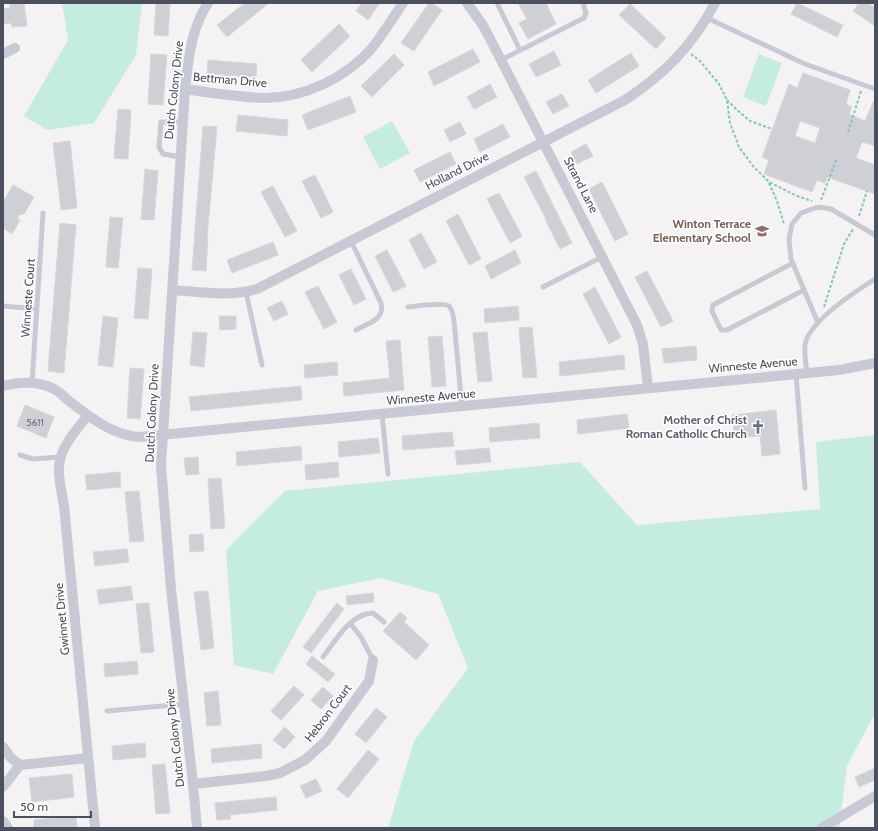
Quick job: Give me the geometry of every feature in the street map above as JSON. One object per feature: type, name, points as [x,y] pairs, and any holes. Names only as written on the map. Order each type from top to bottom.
[{"type":"street","name":"Dutch Colony Drive","points":[[197,828],[171,589],[162,466],[185,90],[194,30],[208,3]]},
{"type":"street","name":"Bettman Drive","points":[[185,90],[264,98],[278,97],[310,90],[344,73],[372,48],[403,3]]},
{"type":"street","name":"Strand Lane","points":[[468,3],[484,27],[637,325],[643,344],[648,388]]},
{"type":"street","name":"Holland Drive","points":[[173,290],[230,294],[257,289],[625,100],[663,72],[685,49],[707,18],[715,3]]},
{"type":"street","points":[[3,54],[15,48]]},
{"type":"street","name":"Winneste Avenue","points":[[3,386],[32,383],[54,389],[88,415],[111,430],[120,434],[139,437],[839,370],[875,363]]},
{"type":"street","name":"Gwinnet Drive","points":[[88,415],[68,441],[61,457],[59,474],[65,514],[95,828]]},
{"type":"street","name":"Hebron Court","points":[[193,784],[266,776],[293,768],[305,760],[326,741],[369,681],[373,660]]},
{"type":"street","points":[[3,747],[11,758],[20,765],[88,758]]},
{"type":"street","points":[[3,787],[20,765]]},
{"type":"street","points":[[822,828],[875,796]]},
{"type":"street","points":[[3,821],[8,828]]},
{"type":"lane","points":[[497,3],[520,50]]},
{"type":"lane","points":[[501,60],[584,18],[586,13],[583,3]]},
{"type":"lane","points":[[707,18],[805,64],[875,89]]},
{"type":"lane","points":[[181,157],[163,154],[159,147],[161,122],[184,122]]},
{"type":"lane","points":[[818,323],[793,263],[789,239],[792,224],[801,213],[818,207],[831,209],[875,235]]},
{"type":"lane","name":"Winneste Court","points":[[32,383],[43,213]]},
{"type":"lane","points":[[351,241],[383,309],[378,318],[356,330]]},
{"type":"lane","points":[[543,286],[602,257]]},
{"type":"lane","points":[[793,263],[713,305],[712,311],[721,330],[728,330],[804,290]]},
{"type":"lane","points":[[807,373],[805,345],[811,331],[830,310],[875,279]]},
{"type":"lane","points":[[246,292],[262,365]]},
{"type":"lane","points":[[408,307],[446,305],[450,307],[453,312],[462,407]]},
{"type":"lane","points":[[3,306],[37,309]]},
{"type":"lane","points":[[796,374],[805,488]]},
{"type":"lane","points":[[382,414],[388,474]]},
{"type":"lane","points":[[20,456],[33,459],[61,457]]},
{"type":"lane","points":[[323,657],[355,618],[369,613],[376,614],[384,622]]},
{"type":"lane","points":[[350,623],[362,637],[373,660]]},
{"type":"lane","points":[[107,711],[184,704]]},
{"type":"path","points":[[685,49],[700,61],[719,84],[727,100],[736,110],[750,121],[772,129]]},
{"type":"path","points":[[848,132],[863,85]]},
{"type":"path","points":[[727,100],[730,123],[739,147],[753,166],[769,182],[796,196],[812,201],[818,207],[837,158]]},
{"type":"path","points":[[769,182],[777,201],[789,239]]},
{"type":"path","points":[[818,323],[844,244],[856,224],[867,191]]},
{"type":"green space","points":[[62,3],[142,3],[136,55],[94,123],[47,130],[24,116],[68,40]]},
{"type":"green space","points":[[759,54],[782,63],[766,106],[743,97]]},
{"type":"green space","points":[[392,121],[410,153],[380,169],[363,137]]},
{"type":"green space","points":[[875,435],[875,713],[847,766],[839,828],[388,828],[414,741],[468,668],[438,594],[381,578],[318,591],[273,674],[234,665],[226,550],[285,491],[580,462],[637,525],[820,509],[816,442]]},
{"type":"building","points":[[24,3],[27,26],[12,27],[11,23],[3,24],[3,9],[10,8],[10,4]]},
{"type":"building","points":[[156,3],[170,3],[168,36],[154,35]]},
{"type":"building","points":[[245,3],[269,3],[227,37],[217,25]]},
{"type":"building","points":[[362,3],[380,3],[368,20],[356,11]]},
{"type":"building","points":[[429,3],[432,3],[442,10],[414,51],[401,43]]},
{"type":"building","points":[[518,3],[546,3],[556,24],[528,39],[519,23],[527,19]]},
{"type":"building","points":[[797,3],[843,25],[837,37],[791,14]]},
{"type":"building","points":[[859,3],[867,3],[875,8],[875,26],[853,11]]},
{"type":"building","points":[[630,4],[666,38],[656,49],[619,15]]},
{"type":"building","points":[[339,24],[350,36],[312,72],[301,60]]},
{"type":"building","points":[[473,49],[480,62],[434,86],[428,72]]},
{"type":"building","points":[[554,51],[561,65],[536,77],[529,64]]},
{"type":"building","points":[[631,53],[639,66],[596,93],[588,80]]},
{"type":"building","points":[[151,54],[167,55],[163,105],[148,104]]},
{"type":"building","points":[[394,54],[404,65],[372,97],[361,86]]},
{"type":"building","points":[[208,60],[257,64],[256,77],[207,74]]},
{"type":"building","points":[[803,73],[850,90],[846,104],[852,107],[849,114],[865,121],[875,98],[875,146],[862,142],[856,158],[875,165],[875,194],[827,177],[825,183],[817,180],[812,192],[764,174],[769,160],[762,157],[789,84],[797,88]],"holes":[[[800,121],[820,128],[815,143],[795,136]]]},
{"type":"building","points":[[490,84],[497,97],[474,109],[467,97]]},
{"type":"building","points":[[562,94],[569,106],[553,114],[546,102]]},
{"type":"building","points":[[350,96],[356,112],[308,130],[302,115]]},
{"type":"building","points":[[118,109],[131,110],[128,159],[114,158]]},
{"type":"building","points":[[238,115],[288,120],[287,136],[236,131]]},
{"type":"building","points":[[460,122],[466,134],[450,142],[444,130]]},
{"type":"building","points":[[503,124],[510,137],[480,152],[474,139]]},
{"type":"building","points":[[203,126],[217,127],[207,237],[206,271],[192,270]]},
{"type":"building","points":[[70,141],[77,208],[61,210],[53,143]]},
{"type":"building","points":[[586,144],[593,156],[577,164],[571,152]]},
{"type":"building","points":[[450,152],[456,164],[420,182],[414,170]]},
{"type":"building","points":[[145,169],[158,171],[154,220],[141,219]]},
{"type":"building","points":[[536,171],[572,243],[560,249],[524,177]]},
{"type":"building","points":[[315,175],[333,212],[321,218],[302,181]]},
{"type":"building","points":[[602,182],[628,234],[615,241],[589,189]]},
{"type":"building","points":[[13,185],[34,197],[24,214],[18,215],[18,219],[20,220],[12,234],[3,228],[3,202]]},
{"type":"building","points":[[273,186],[297,231],[285,237],[261,192]]},
{"type":"building","points":[[499,193],[522,236],[510,243],[487,199]]},
{"type":"building","points":[[458,214],[481,259],[469,265],[446,221]]},
{"type":"building","points":[[110,217],[123,218],[118,268],[106,267]]},
{"type":"building","points":[[60,223],[76,225],[64,373],[48,371]]},
{"type":"building","points":[[421,233],[437,262],[424,269],[409,240]]},
{"type":"building","points":[[273,242],[278,255],[232,273],[227,260]]},
{"type":"building","points":[[387,250],[406,286],[393,292],[375,256]]},
{"type":"building","points":[[515,250],[521,263],[491,279],[485,266]]},
{"type":"building","points":[[138,268],[152,269],[148,319],[134,318]]},
{"type":"building","points":[[351,269],[366,299],[354,305],[339,275]]},
{"type":"building","points":[[647,271],[673,321],[661,327],[635,277]]},
{"type":"building","points":[[318,286],[337,322],[324,329],[305,292]]},
{"type":"building","points":[[595,287],[621,337],[609,344],[583,294]]},
{"type":"building","points":[[282,301],[288,314],[274,321],[267,308]]},
{"type":"building","points":[[518,306],[519,320],[485,323],[484,309]]},
{"type":"building","points":[[103,316],[118,318],[113,367],[98,365]]},
{"type":"building","points":[[219,316],[236,316],[236,329],[220,330]]},
{"type":"building","points":[[532,327],[537,377],[523,378],[519,328]]},
{"type":"building","points":[[193,332],[207,333],[204,367],[190,365]]},
{"type":"building","points":[[487,332],[492,381],[478,382],[473,333]]},
{"type":"building","points":[[442,336],[446,386],[432,387],[428,337]]},
{"type":"building","points":[[400,340],[404,390],[344,396],[343,383],[390,378],[386,341]]},
{"type":"building","points":[[696,346],[697,360],[664,363],[662,349]]},
{"type":"building","points":[[624,355],[625,369],[560,376],[559,362]]},
{"type":"building","points":[[337,362],[338,375],[305,378],[304,365]]},
{"type":"building","points":[[130,368],[144,369],[140,419],[127,418]]},
{"type":"building","points":[[301,386],[302,400],[191,411],[189,397]]},
{"type":"building","points":[[25,405],[54,417],[46,438],[17,426]]},
{"type":"building","points":[[776,410],[780,454],[762,456],[760,436],[735,438],[732,415]]},
{"type":"building","points":[[627,414],[629,428],[578,434],[577,420]]},
{"type":"building","points":[[539,423],[540,438],[490,442],[489,428]]},
{"type":"building","points":[[452,432],[454,446],[403,450],[402,436]]},
{"type":"building","points":[[378,438],[380,453],[339,457],[338,442]]},
{"type":"building","points":[[301,446],[302,460],[237,466],[236,452]]},
{"type":"building","points":[[489,448],[491,462],[457,465],[455,451]]},
{"type":"building","points":[[198,457],[199,474],[186,475],[184,458]]},
{"type":"building","points":[[338,462],[339,477],[306,480],[305,465]]},
{"type":"building","points":[[120,472],[121,487],[87,490],[85,475]]},
{"type":"building","points":[[221,478],[225,528],[211,529],[208,479]]},
{"type":"building","points":[[139,491],[144,541],[130,542],[125,492]]},
{"type":"building","points":[[203,534],[204,551],[190,552],[189,535]]},
{"type":"building","points":[[127,549],[129,562],[95,566],[93,552]]},
{"type":"building","points":[[131,586],[133,600],[99,604],[97,590]]},
{"type":"building","points":[[208,591],[214,648],[201,650],[194,592]]},
{"type":"building","points":[[373,593],[374,602],[347,605],[346,596]]},
{"type":"building","points":[[149,603],[154,652],[141,653],[136,604]]},
{"type":"building","points":[[337,603],[344,609],[311,653],[303,647]]},
{"type":"building","points":[[400,612],[407,618],[404,622],[429,645],[416,660],[383,631]]},
{"type":"building","points":[[312,656],[335,674],[328,682],[306,664]]},
{"type":"building","points":[[137,661],[138,674],[105,677],[104,664]]},
{"type":"building","points":[[294,686],[304,695],[281,720],[271,711]]},
{"type":"building","points":[[323,687],[333,696],[321,709],[311,700]]},
{"type":"building","points":[[218,691],[221,725],[207,726],[204,693]]},
{"type":"building","points":[[376,708],[387,717],[366,743],[355,734]]},
{"type":"building","points":[[285,727],[295,737],[284,749],[273,740]]},
{"type":"building","points":[[145,743],[146,757],[113,760],[112,746]]},
{"type":"building","points":[[261,744],[262,758],[212,763],[211,749]]},
{"type":"building","points":[[368,750],[379,759],[348,798],[337,789]]},
{"type":"building","points":[[165,764],[170,813],[156,814],[152,765]]},
{"type":"building","points":[[875,768],[875,780],[859,787],[855,777]]},
{"type":"building","points":[[72,774],[74,797],[32,802],[29,778]]},
{"type":"building","points":[[316,779],[322,791],[306,798],[300,786]]},
{"type":"building","points":[[276,797],[277,810],[230,815],[231,819],[217,820],[215,803]]},
{"type":"building","points":[[76,816],[77,828],[34,828],[34,820]]},
{"type":"place","name":"Winton Terrace Elementary School","points":[[762,231]]},
{"type":"place","name":"Mother of Christ Roman Catholic Church","points":[[758,427]]}]
